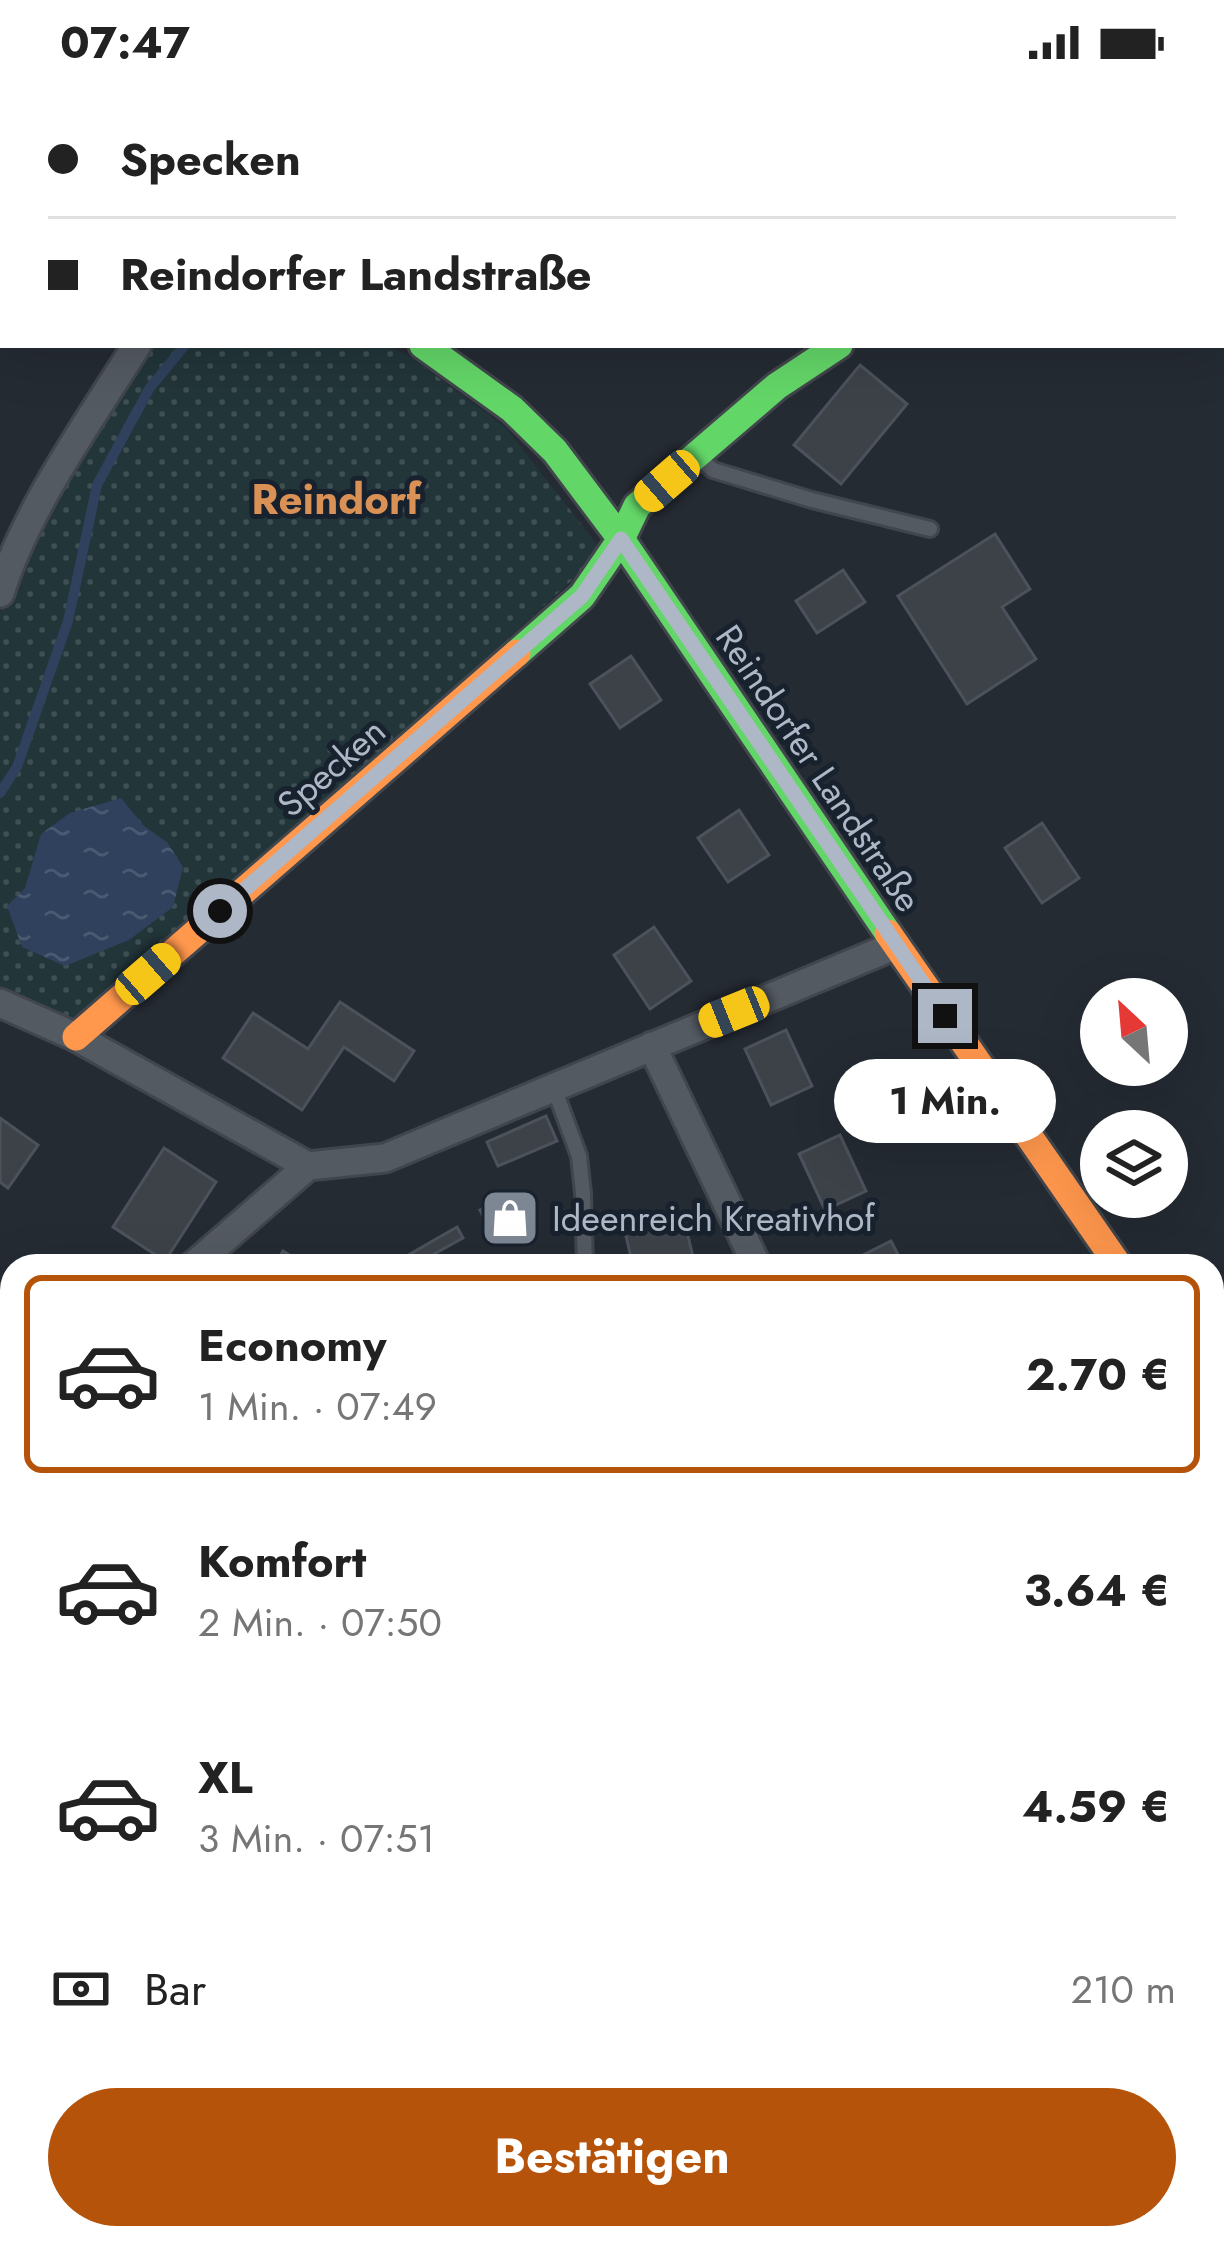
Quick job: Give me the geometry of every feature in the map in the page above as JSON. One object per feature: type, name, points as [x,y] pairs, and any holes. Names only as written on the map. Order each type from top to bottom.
[{"type":"street","points":[[0,593],[12,554],[135,348]]},
{"type":"street","name":"Reindorfer Landstraße","points":[[427,348],[512,409],[555,452],[621,539],[1111,1254]]},
{"type":"street","name":"Specken","points":[[76,1037],[582,596],[637,506],[777,386],[834,348]]},
{"type":"street","points":[[0,1004],[76,1037],[308,1166],[386,1158],[896,945]]},
{"type":"street","points":[[652,1046],[751,1254]]},
{"type":"street","points":[[207,1254],[308,1166]]},
{"type":"lane","points":[[696,455],[712,470],[931,529]]},
{"type":"lane","points":[[554,1088],[579,1156],[585,1254]]},
{"type":"green space","points":[[139,348],[392,348],[505,427],[603,552],[76,1031],[0,997],[0,613],[18,555]],"holes":[[[144,826],[167,842],[7,906],[25,888]]]},
{"type":"water","points":[[121,798],[144,826],[167,842],[183,867],[173,907],[129,940],[65,966],[22,947],[7,906],[25,888],[41,834],[70,813]]},
{"type":"building","points":[[860,365],[907,404],[841,484],[794,445]]},
{"type":"building","points":[[995,534],[1030,589],[1002,607],[1036,659],[967,704],[898,596]]},
{"type":"building","points":[[843,570],[865,602],[817,633],[796,601]]},
{"type":"building","points":[[631,656],[661,700],[620,728],[590,684]]},
{"type":"building","points":[[739,810],[769,855],[728,882],[698,838]]},
{"type":"building","points":[[1042,823],[1079,878],[1042,903],[1005,848]]},
{"type":"building","points":[[654,927],[691,981],[650,1009],[614,955]]},
{"type":"building","points":[[340,1002],[414,1051],[394,1081],[344,1047],[302,1110],[223,1058],[253,1013],[308,1049]]},
{"type":"building","points":[[786,1030],[812,1086],[771,1105],[745,1049]]},
{"type":"building","points":[[546,1116],[557,1141],[498,1166],[487,1142]]},
{"type":"building","points":[[0,1118],[38,1145],[8,1188],[0,1182]]},
{"type":"building","points":[[840,1135],[866,1191],[825,1210],[799,1154]]},
{"type":"building","points":[[164,1148],[216,1182],[170,1254],[154,1254],[113,1227]]},
{"type":"building","points":[[518,1194],[531,1222],[494,1239],[480,1210]]},
{"type":"building","points":[[684,1219],[692,1254],[630,1254],[625,1232]]},
{"type":"building","points":[[457,1227],[463,1238],[434,1254],[410,1254]]},
{"type":"building","points":[[891,1241],[898,1254],[865,1254]]},
{"type":"waterway","points":[[0,793],[17,767],[68,621],[97,485],[149,389],[183,348]]},
{"type":"traffic: fast","points":[[427,348],[512,409],[555,451],[621,539],[888,933]]},
{"type":"traffic: fast","points":[[517,653],[582,596],[637,506],[777,386],[834,348]]},
{"type":"traffic: slow","points":[[76,1037],[517,653]]},
{"type":"traffic: slow","points":[[888,933],[1111,1254]]},
{"type":"place","name":"Ideenreich Kreativhof","points":[[510,1218]]},
{"type":"district","name":"Reindorf","points":[[336,499]]},
{"type":"route","points":[[220,911],[582,596],[621,539],[945,1016]]}]
